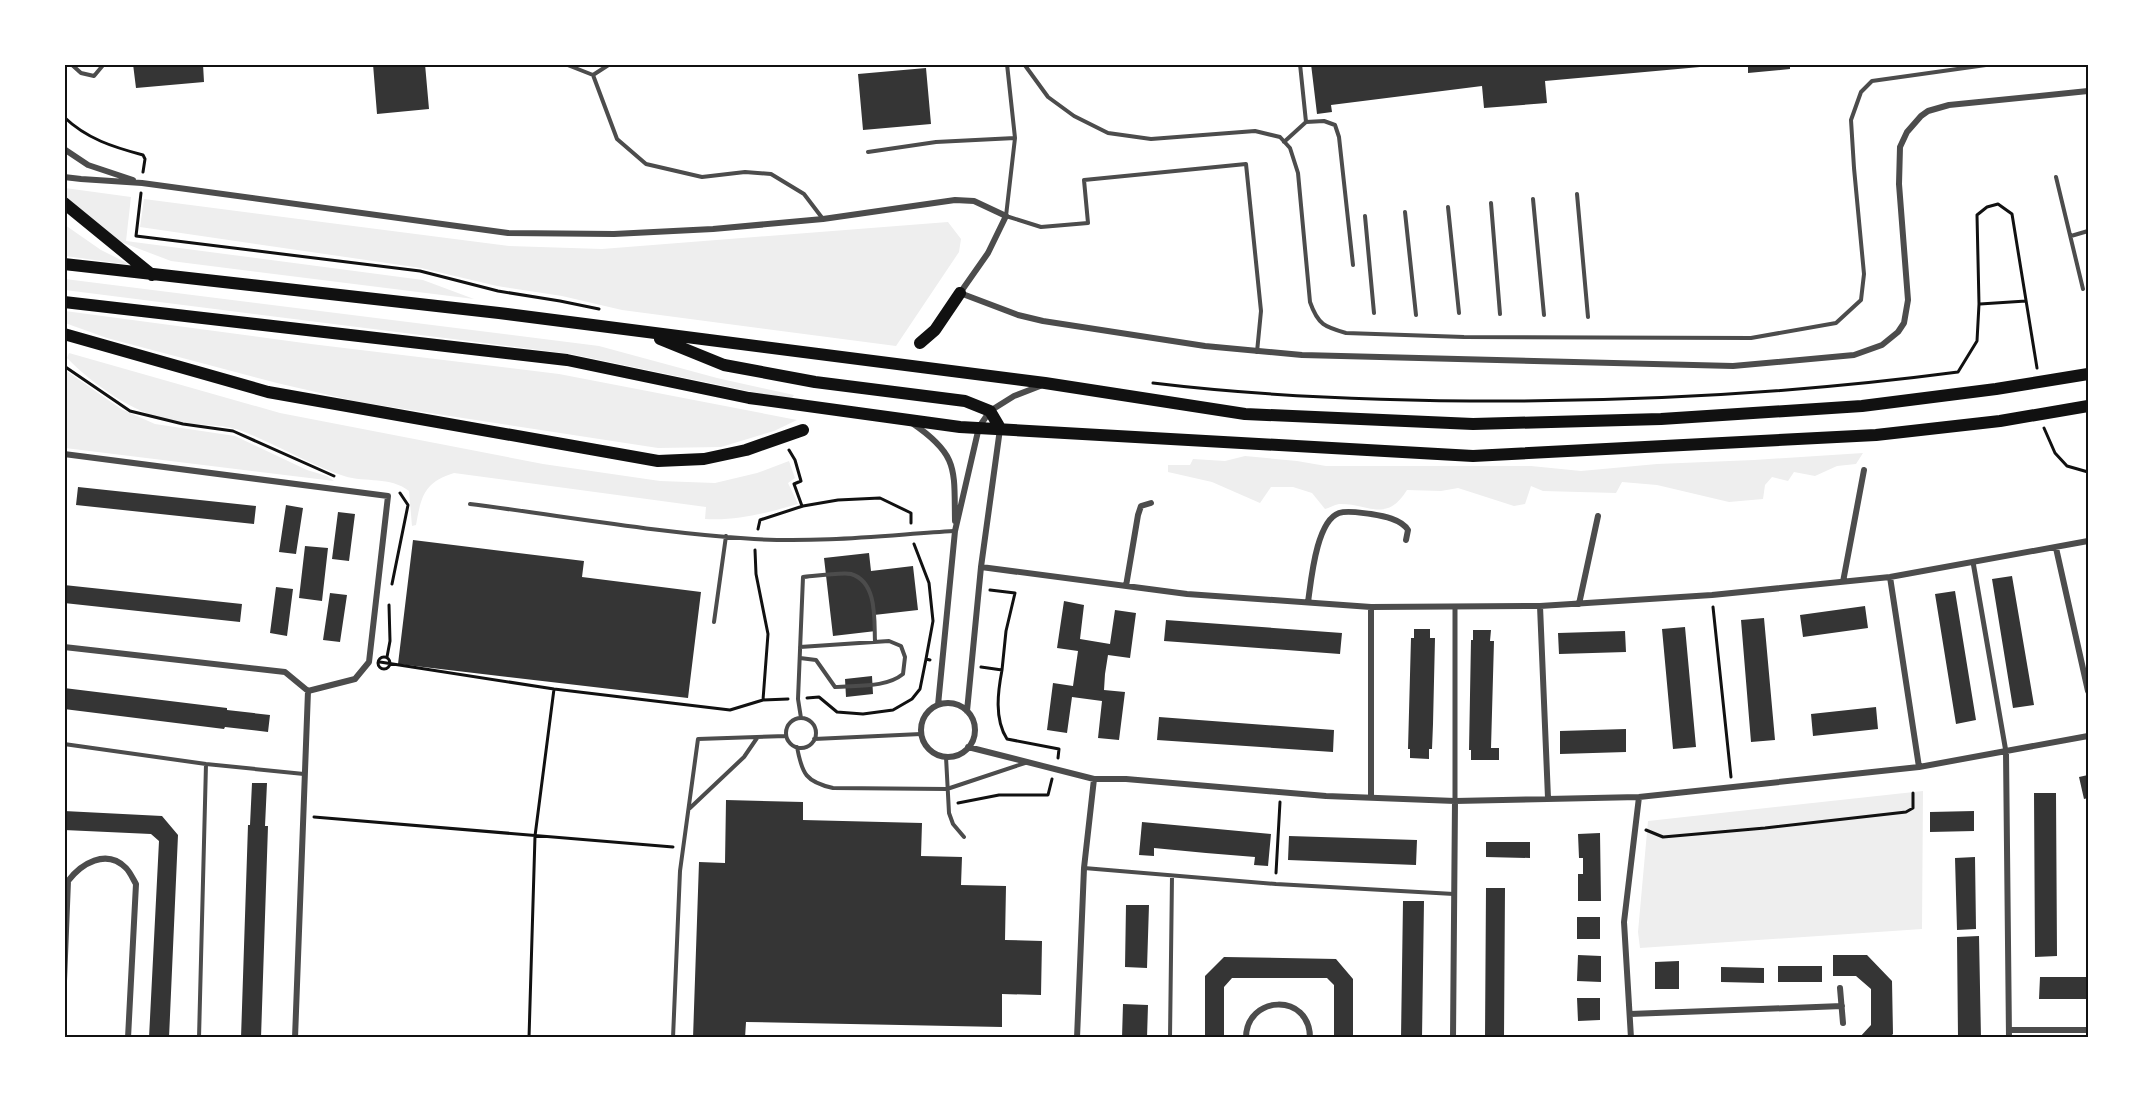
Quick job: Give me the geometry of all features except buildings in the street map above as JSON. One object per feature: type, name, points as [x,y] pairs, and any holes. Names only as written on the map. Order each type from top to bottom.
[{"type":"highway","points":[[64,203],[152,275]]},
{"type":"highway","points":[[64,264],[645,332],[1045,383],[1245,414],[1473,424],[1661,419],[1862,406],[1996,389],[2088,374]]},
{"type":"highway","points":[[920,343],[935,330],[960,293]]},
{"type":"highway","points":[[64,302],[567,360],[749,398],[960,427],[1473,456],[1876,435],[2000,421],[2088,406]]},
{"type":"highway","points":[[645,332],[724,366],[815,382],[965,402],[990,411],[1000,428]]},
{"type":"highway","points":[[64,334],[268,392],[658,462],[704,459],[746,450],[803,430]]},
{"type":"street","points":[[64,177],[142,183],[508,234],[712,229],[823,219],[955,200],[974,201],[1006,216],[988,253],[960,293],[1018,315],[1043,321],[1257,352],[1312,356],[1733,366],[1854,355],[1882,345],[1898,332],[1904,323],[1907,308],[1908,280],[1898,164],[1903,140],[1913,123],[1928,111],[1963,103],[2088,91]]},
{"type":"street","points":[[64,149],[88,165],[142,183]]},
{"type":"street","points":[[955,531],[979,427],[990,411],[1014,396],[1045,383]]},
{"type":"street","points":[[906,420],[927,434],[945,451],[954,471],[955,531],[938,705]]},
{"type":"street","points":[[967,711],[981,567],[1000,428]]},
{"type":"street","points":[[64,454],[388,496],[369,662],[355,679],[308,691]]},
{"type":"street","points":[[1843,582],[1864,470]]},
{"type":"street","points":[[1126,586],[1138,515],[1142,506],[1151,503]]},
{"type":"street","points":[[1308,602],[1314,559],[1329,519],[1337,513],[1364,513],[1404,524],[1408,530],[1406,540]]},
{"type":"street","points":[[1579,604],[1598,516]]},
{"type":"street","points":[[981,567],[1187,594],[1371,607],[1540,606],[1712,594],[1890,577],[2088,541]]},
{"type":"street","points":[[2056,548],[2088,691]]},
{"type":"street","points":[[1973,562],[2006,752],[2009,1034],[2088,1030]]},
{"type":"street","points":[[1890,577],[1919,767]]},
{"type":"street","points":[[1540,606],[1548,798]]},
{"type":"street","points":[[1371,607],[1371,797]]},
{"type":"street","points":[[1453,1038],[1455,607]]},
{"type":"street","points":[[64,647],[285,672],[308,691]]},
{"type":"street","points":[[295,1038],[308,691]]},
{"type":"street","points":[[948,703],[957,705],[967,711],[972,719],[974,737],[961,753],[946,756],[937,754],[929,749],[921,735],[924,717],[938,705],[948,703]]},
{"type":"street","points":[[968,747],[1094,778],[1280,792],[1455,801],[1639,797],[1732,788],[1919,767],[2088,736]]},
{"type":"street","points":[[1077,1038],[1084,868],[1094,778]]},
{"type":"street","points":[[1631,1038],[1624,921],[1639,797]]},
{"type":"street","points":[[64,981],[66,881],[91,860],[105,859],[118,862],[127,868],[136,884],[128,1038]]},
{"type":"street","points":[[1840,988],[1843,1023]]},
{"type":"street","points":[[1246,1038],[1246,1028],[1257,1011],[1269,1006],[1282,1005],[1294,1007],[1303,1015],[1310,1026],[1310,1038]]},
{"type":"street","points":[[1630,1014],[1842,1006]]},
{"type":"lane","points":[[71,64],[81,73],[94,76],[104,64]]},
{"type":"lane","points":[[565,64],[593,75],[617,139],[646,164],[702,177],[745,172],[771,174],[804,194],[823,219]]},
{"type":"lane","points":[[593,75],[610,64]]},
{"type":"lane","points":[[1007,64],[1015,138],[1006,216],[1041,227],[1088,223],[1084,180],[1246,164],[1261,311],[1257,352]]},
{"type":"lane","points":[[1024,64],[1048,97],[1074,116],[1108,133],[1151,139],[1255,131],[1280,137],[1290,148],[1298,173],[1310,302],[1314,313],[1324,327],[1346,333],[1464,338],[1751,338],[1836,323],[1860,300],[1864,274],[1851,120],[1861,92],[1872,81],[1993,64]]},
{"type":"lane","points":[[1300,64],[1306,122]]},
{"type":"lane","points":[[1284,142],[1306,122],[1324,121],[1335,125],[1340,137],[1353,265]]},
{"type":"lane","points":[[868,152],[936,142],[1015,138]]},
{"type":"lane","points":[[2056,177],[2083,289]]},
{"type":"lane","points":[[1577,194],[1588,317]]},
{"type":"lane","points":[[1533,198],[1544,315]]},
{"type":"lane","points":[[1491,203],[1500,314]]},
{"type":"lane","points":[[1448,207],[1460,313]]},
{"type":"lane","points":[[1405,212],[1416,315]]},
{"type":"lane","points":[[1365,216],[1374,313]]},
{"type":"lane","points":[[2070,236],[2088,231]]},
{"type":"lane","points":[[470,504],[755,539],[831,540],[955,531]]},
{"type":"lane","points":[[714,621],[726,536]]},
{"type":"lane","points":[[801,718],[798,699],[803,577],[851,574],[861,580],[868,589],[873,606],[875,642]]},
{"type":"lane","points":[[800,647],[889,641],[901,646],[905,657],[903,674],[896,680],[835,687],[816,660],[800,658]]},
{"type":"lane","points":[[814,739],[813,726],[810,722],[801,718],[791,722],[788,726],[786,736],[792,745],[797,747],[807,746],[814,739],[921,735]]},
{"type":"lane","points":[[673,1038],[680,871],[698,739],[786,736]]},
{"type":"lane","points":[[689,809],[744,757],[758,737]]},
{"type":"lane","points":[[64,744],[206,764],[304,774]]},
{"type":"lane","points":[[797,747],[803,774],[816,784],[833,788],[947,789],[1029,762]]},
{"type":"lane","points":[[946,756],[949,813],[953,824],[964,837]]},
{"type":"lane","points":[[199,1038],[206,764]]},
{"type":"lane","points":[[1084,868],[1276,884],[1454,894]]},
{"type":"lane","points":[[1170,1038],[1172,876]]},
{"type":"path","points":[[64,117],[75,127],[98,141],[143,155],[145,159],[136,236],[420,271],[498,291],[601,310]]},
{"type":"path","points":[[1143,382],[1353,399],[1555,401],[1691,397],[1850,385],[1958,372],[1977,341],[1979,304],[1977,215],[1987,207],[1998,204],[2012,214],[2035,356]]},
{"type":"path","points":[[1979,304],[2026,301]]},
{"type":"path","points":[[64,366],[130,411],[183,424],[233,431],[335,476],[336,488]]},
{"type":"path","points":[[2045,432],[2055,453],[2067,466],[2088,472]]},
{"type":"path","points":[[782,439],[795,460],[801,482],[794,484],[803,506]]},
{"type":"path","points":[[1712,594],[1732,788]]},
{"type":"path","points":[[387,657],[391,664],[387,669],[383,669],[380,668],[378,662],[381,658],[387,657]]},
{"type":"path","points":[[529,1038],[535,836],[554,689]]},
{"type":"path","points":[[1276,884],[1280,792]]},
{"type":"path","points":[[1636,826],[1663,837],[1906,812],[1913,808],[1913,793]]},
{"type":"path","points":[[304,816],[684,848]]},
{"type":"shaded area","points":[[65,188],[131,197],[126,241],[423,280],[474,299],[171,261],[113,239],[65,203]]},
{"type":"shaded area","points":[[144,199],[509,246],[602,249],[948,222],[961,239],[959,252],[896,346],[622,310],[562,296],[497,286],[421,268],[140,227]]},
{"type":"shaded area","points":[[65,225],[101,250],[131,265],[65,256]]},
{"type":"shaded area","points":[[65,279],[599,346],[717,378],[794,395],[791,400],[571,354],[65,290]]},
{"type":"shaded area","points":[[65,311],[559,374],[797,420],[774,431],[721,447],[658,448],[359,402],[107,338],[65,323]]},
{"type":"shaded area","points":[[69,353],[280,413],[543,464],[660,481],[715,483],[757,473],[789,461],[795,478],[788,483],[798,504],[740,518],[705,519],[706,507],[454,473],[430,486],[422,499],[416,525],[412,526],[409,491],[402,486],[344,476],[239,430],[222,426],[188,424],[156,417],[102,388],[67,358]]},
{"type":"shaded area","points":[[65,370],[121,409],[155,424],[235,436],[334,481],[65,448]]},
{"type":"shaded area","points":[[1863,453],[1856,464],[1837,466],[1815,476],[1794,472],[1788,481],[1772,477],[1765,485],[1763,499],[1729,502],[1657,485],[1622,482],[1616,493],[1543,491],[1531,486],[1525,504],[1514,506],[1458,488],[1441,491],[1407,490],[1392,506],[1384,509],[1339,504],[1325,509],[1312,493],[1293,487],[1271,487],[1260,503],[1212,482],[1168,472],[1168,465],[1190,465],[1193,459],[1225,461],[1245,456],[1326,466],[1531,466],[1581,471],[1657,464]]},
{"type":"shaded area","points":[[1923,791],[1922,929],[1640,948],[1638,932],[1648,821]]}]
